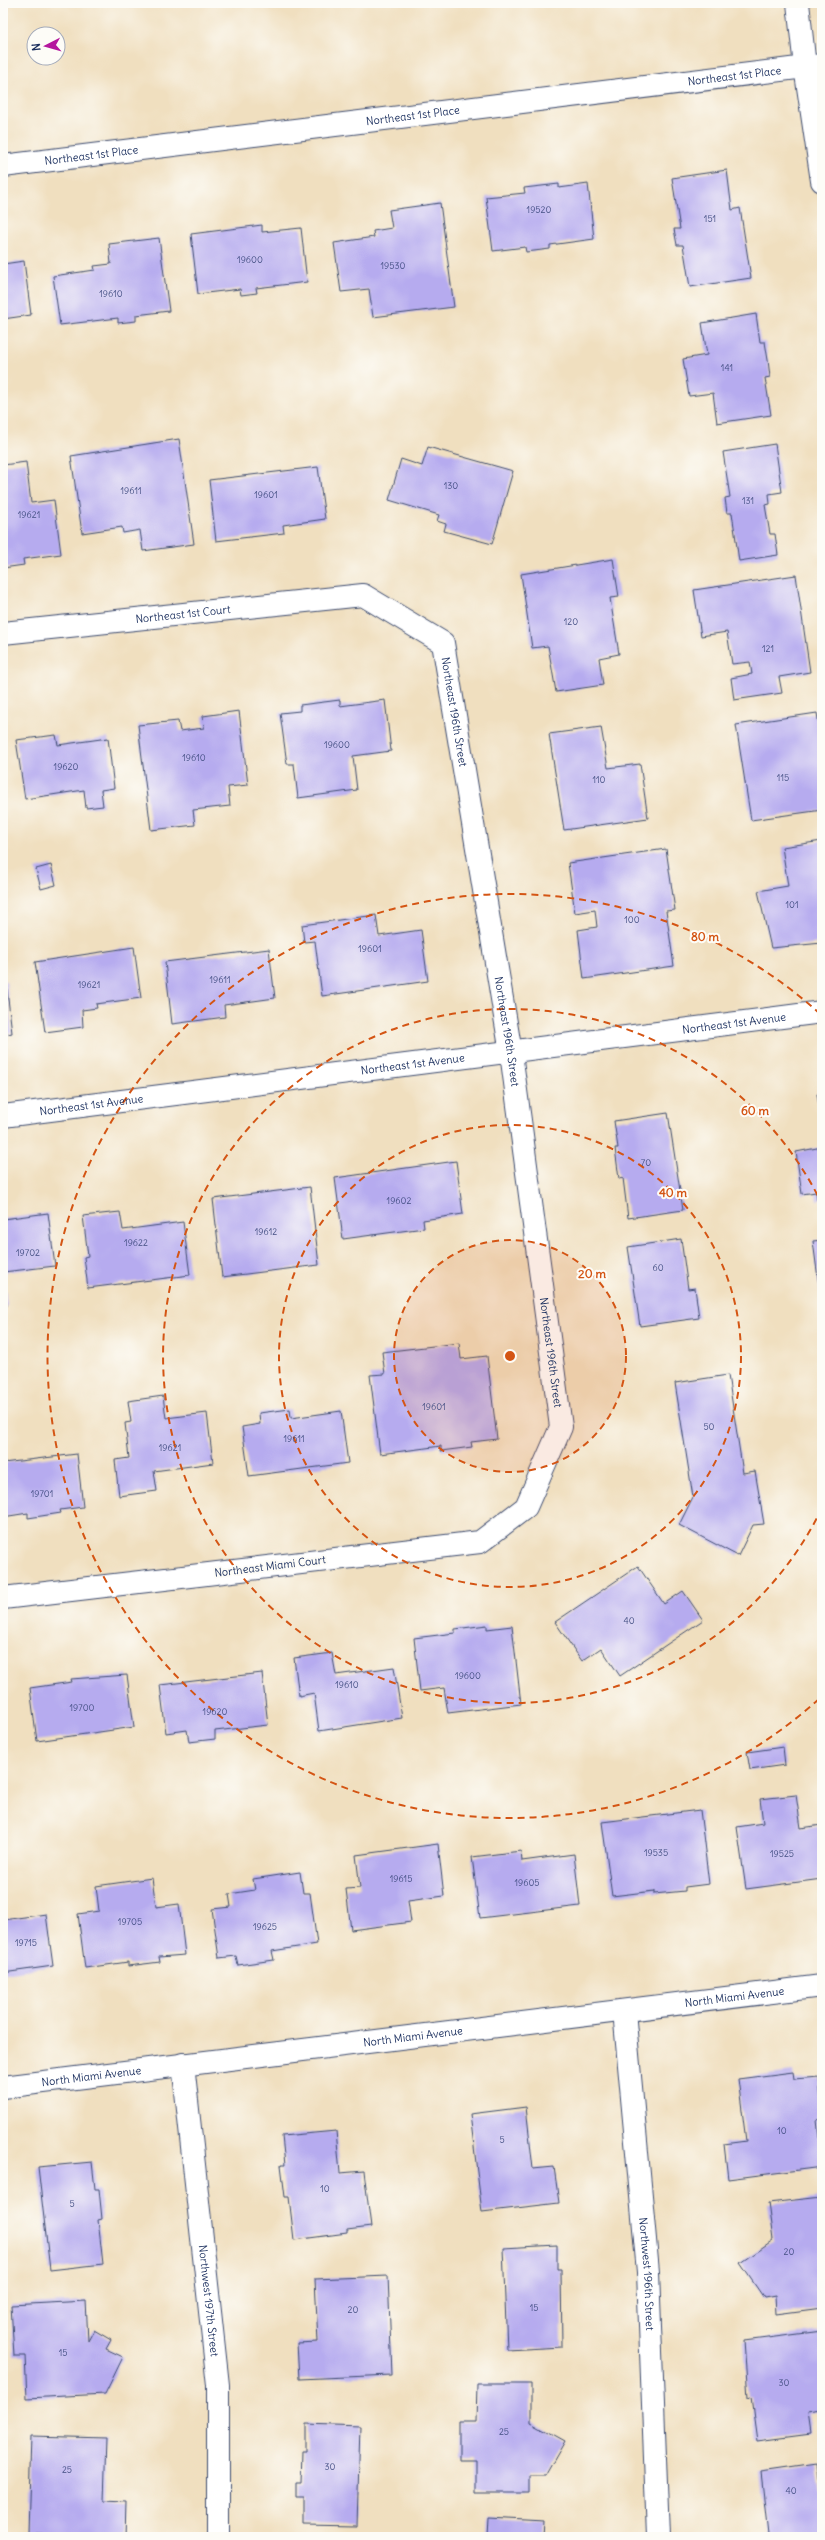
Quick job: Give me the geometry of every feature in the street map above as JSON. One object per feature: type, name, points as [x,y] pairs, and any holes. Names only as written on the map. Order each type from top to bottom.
[{"type":"street","points":[[798,3],[813,66],[822,181]]},
{"type":"street","name":"Northeast 1st Place","points":[[3,166],[813,66]]},
{"type":"street","name":"Northeast 1st Court","points":[[3,633],[364,595]]},
{"type":"street","name":"Northeast 196th Street","points":[[364,595],[443,643],[511,1053],[561,1427],[526,1506]]},
{"type":"street","name":"Northeast 1st Avenue","points":[[3,1116],[511,1053],[822,1012]]},
{"type":"street","name":"Northeast Miami Court","points":[[3,1598],[480,1542],[526,1506]]},
{"type":"street","name":"North Miami Avenue","points":[[3,2087],[822,1986]]},
{"type":"street","name":"Northwest 196th Street","points":[[624,2011],[648,2272],[658,2537]]},
{"type":"street","name":"Northwest 197th Street","points":[[183,2064],[218,2385],[218,2537]]},
{"type":"building","points":[[727,170],[732,210],[740,208],[751,278],[690,287],[683,245],[677,245],[674,229],[680,229],[672,178]]},
{"type":"building","points":[[559,184],[559,188],[588,184],[594,239],[550,245],[550,249],[526,252],[525,247],[493,251],[486,197],[525,193],[524,188]]},
{"type":"building","points":[[440,203],[454,307],[373,317],[369,289],[341,292],[334,243],[374,237],[373,231],[392,228],[389,210]]},
{"type":"building","points":[[262,225],[262,232],[301,228],[307,282],[256,288],[257,293],[241,295],[240,289],[198,294],[191,234]]},
{"type":"building","points":[[159,238],[169,311],[136,315],[136,321],[118,323],[118,318],[60,325],[53,276],[95,270],[94,266],[111,264],[109,244]]},
{"type":"building","points":[[24,261],[31,315],[3,319],[3,264]]},
{"type":"building","points":[[756,314],[760,342],[765,342],[768,360],[770,377],[765,378],[771,415],[717,423],[713,393],[689,396],[683,359],[707,355],[702,323]]},
{"type":"building","points":[[179,439],[194,544],[143,551],[140,530],[123,533],[122,527],[82,533],[71,456]]},
{"type":"building","points":[[775,444],[782,492],[769,494],[770,504],[765,505],[770,534],[775,534],[778,555],[739,561],[732,513],[727,513],[725,498],[730,497],[723,452]]},
{"type":"building","points":[[428,447],[513,471],[492,544],[444,531],[446,524],[437,521],[439,515],[389,500],[401,459],[422,466]]},
{"type":"building","points":[[26,462],[31,503],[54,500],[61,554],[23,559],[24,565],[3,568],[3,465]]},
{"type":"building","points":[[318,467],[325,519],[283,525],[284,533],[216,541],[209,480]]},
{"type":"building","points":[[613,559],[619,597],[610,598],[619,654],[599,658],[603,685],[556,692],[548,646],[532,648],[521,574]]},
{"type":"building","points":[[796,575],[810,672],[779,677],[782,693],[734,700],[731,678],[752,674],[750,662],[732,664],[727,632],[701,636],[694,590]]},
{"type":"building","points":[[340,700],[340,706],[385,700],[391,751],[353,756],[357,790],[298,798],[294,764],[287,764],[280,713],[300,711],[300,705]]},
{"type":"building","points":[[239,711],[248,785],[228,787],[230,806],[193,810],[195,825],[151,830],[138,725],[178,721],[180,731],[204,728],[203,716]]},
{"type":"building","points":[[817,713],[822,746],[822,810],[751,820],[736,725]]},
{"type":"building","points":[[601,727],[608,768],[640,764],[648,818],[564,830],[549,734]]},
{"type":"building","points":[[56,735],[58,745],[108,738],[114,788],[101,790],[103,806],[86,808],[84,790],[25,799],[16,740]]},
{"type":"building","points":[[822,841],[822,943],[771,948],[758,891],[788,886],[782,847]]},
{"type":"building","points":[[666,849],[675,910],[666,911],[674,966],[584,979],[578,930],[597,927],[595,910],[575,913],[568,863]]},
{"type":"building","points":[[51,865],[56,885],[41,889],[36,869]]},
{"type":"building","points":[[376,915],[379,936],[421,930],[428,981],[322,996],[315,941],[304,942],[302,925]]},
{"type":"building","points":[[134,947],[141,998],[96,1004],[97,1008],[82,1010],[83,1027],[45,1032],[35,962]]},
{"type":"building","points":[[269,949],[275,998],[224,1005],[225,1017],[172,1024],[165,962]]},
{"type":"building","points":[[6,981],[12,1033],[3,1035],[3,982]]},
{"type":"building","points":[[822,1093],[822,1119],[821,1119],[817,1094]]},
{"type":"building","points":[[668,1113],[683,1210],[628,1218],[623,1178],[619,1179],[615,1148],[618,1148],[614,1121]]},
{"type":"building","points":[[822,1147],[822,1199],[817,1200],[816,1192],[802,1194],[796,1152]]},
{"type":"building","points":[[456,1161],[463,1214],[423,1220],[424,1228],[343,1239],[335,1178]]},
{"type":"building","points":[[310,1187],[319,1265],[222,1277],[213,1199]]},
{"type":"building","points":[[120,1212],[123,1230],[183,1222],[190,1275],[88,1288],[84,1257],[88,1256],[83,1216]]},
{"type":"building","points":[[48,1213],[55,1266],[3,1272],[3,1219]]},
{"type":"building","points":[[681,1239],[688,1289],[695,1288],[699,1318],[640,1326],[628,1247]]},
{"type":"building","points":[[822,1240],[822,1300],[821,1301],[813,1241]]},
{"type":"building","points":[[4,1280],[7,1306],[3,1306]]},
{"type":"building","points":[[459,1343],[461,1359],[487,1356],[497,1439],[471,1442],[472,1447],[441,1451],[441,1446],[380,1454],[370,1375],[385,1374],[382,1352]]},
{"type":"building","points":[[728,1375],[743,1473],[755,1471],[764,1524],[753,1525],[738,1556],[679,1525],[693,1497],[675,1383]]},
{"type":"building","points":[[163,1396],[166,1418],[207,1413],[213,1463],[154,1471],[157,1491],[119,1496],[115,1460],[129,1458],[125,1423],[131,1422],[128,1401]]},
{"type":"building","points":[[290,1409],[291,1418],[341,1411],[348,1463],[249,1476],[242,1427],[260,1424],[259,1413]]},
{"type":"building","points":[[77,1454],[83,1507],[60,1510],[61,1513],[28,1518],[28,1513],[3,1517],[3,1463]]},
{"type":"building","points":[[638,1566],[664,1604],[683,1591],[703,1620],[620,1676],[601,1648],[582,1661],[555,1622]]},
{"type":"building","points":[[487,1625],[487,1629],[512,1626],[521,1704],[448,1713],[444,1688],[420,1691],[414,1638],[455,1633],[455,1629]]},
{"type":"building","points":[[332,1653],[336,1675],[394,1667],[402,1718],[319,1731],[314,1693],[299,1696],[294,1658]]},
{"type":"building","points":[[262,1673],[268,1725],[215,1731],[215,1739],[189,1742],[187,1730],[166,1733],[160,1685]]},
{"type":"building","points":[[127,1675],[134,1727],[37,1741],[30,1688],[72,1682],[71,1679]]},
{"type":"building","points":[[783,1747],[785,1765],[750,1770],[747,1752]]},
{"type":"building","points":[[796,1795],[801,1828],[822,1825],[822,1879],[746,1889],[737,1827],[763,1823],[760,1799]]},
{"type":"building","points":[[700,1810],[709,1884],[685,1887],[685,1891],[654,1894],[654,1891],[612,1896],[602,1822]]},
{"type":"building","points":[[438,1844],[444,1896],[408,1901],[411,1922],[351,1930],[346,1889],[360,1888],[356,1855]]},
{"type":"building","points":[[521,1851],[522,1861],[574,1854],[580,1906],[480,1918],[472,1857]]},
{"type":"building","points":[[300,1872],[303,1893],[310,1893],[317,1944],[272,1951],[274,1960],[238,1965],[236,1956],[219,1958],[212,1909],[231,1907],[229,1894],[255,1890],[253,1879]]},
{"type":"building","points":[[152,1878],[156,1907],[179,1904],[185,1955],[159,1957],[160,1962],[128,1966],[128,1962],[85,1968],[78,1914],[99,1911],[96,1886]]},
{"type":"building","points":[[46,1914],[53,1966],[3,1973],[3,1920]]},
{"type":"building","points":[[793,2072],[794,2079],[819,2077],[822,2119],[817,2120],[822,2167],[728,2179],[724,2144],[746,2141],[738,2079]]},
{"type":"building","points":[[526,2107],[533,2169],[554,2167],[559,2203],[482,2212],[470,2114]]},
{"type":"building","points":[[336,2131],[340,2173],[364,2171],[371,2227],[347,2230],[347,2233],[294,2240],[289,2197],[285,2197],[281,2165],[285,2165],[282,2136]]},
{"type":"building","points":[[92,2162],[95,2189],[99,2189],[102,2219],[98,2220],[103,2264],[50,2270],[38,2167]]},
{"type":"building","points":[[822,2197],[822,2308],[776,2314],[775,2296],[764,2298],[740,2263],[773,2240],[768,2203]]},
{"type":"building","points":[[557,2245],[557,2269],[561,2269],[562,2347],[507,2350],[503,2248]]},
{"type":"building","points":[[388,2276],[392,2375],[299,2379],[297,2343],[318,2342],[315,2279]]},
{"type":"building","points":[[86,2301],[88,2341],[94,2330],[111,2340],[106,2349],[123,2357],[105,2394],[27,2398],[25,2356],[14,2356],[11,2305]]},
{"type":"building","points":[[822,2331],[822,2411],[808,2413],[811,2434],[757,2441],[751,2397],[748,2398],[744,2341]]},
{"type":"building","points":[[477,2384],[531,2384],[531,2422],[565,2441],[545,2476],[529,2476],[529,2493],[476,2493],[476,2460],[459,2460],[459,2422],[476,2422]]},
{"type":"building","points":[[306,2424],[360,2426],[357,2526],[304,2525],[304,2497],[296,2497],[296,2483],[301,2483],[302,2451],[306,2451]]},
{"type":"building","points":[[31,2436],[106,2438],[104,2501],[126,2502],[125,2536],[28,2533]]},
{"type":"building","points":[[816,2464],[822,2509],[822,2537],[756,2537],[768,2534],[761,2472]]},
{"type":"building","points":[[488,2517],[544,2520],[543,2537],[487,2537]]}]
